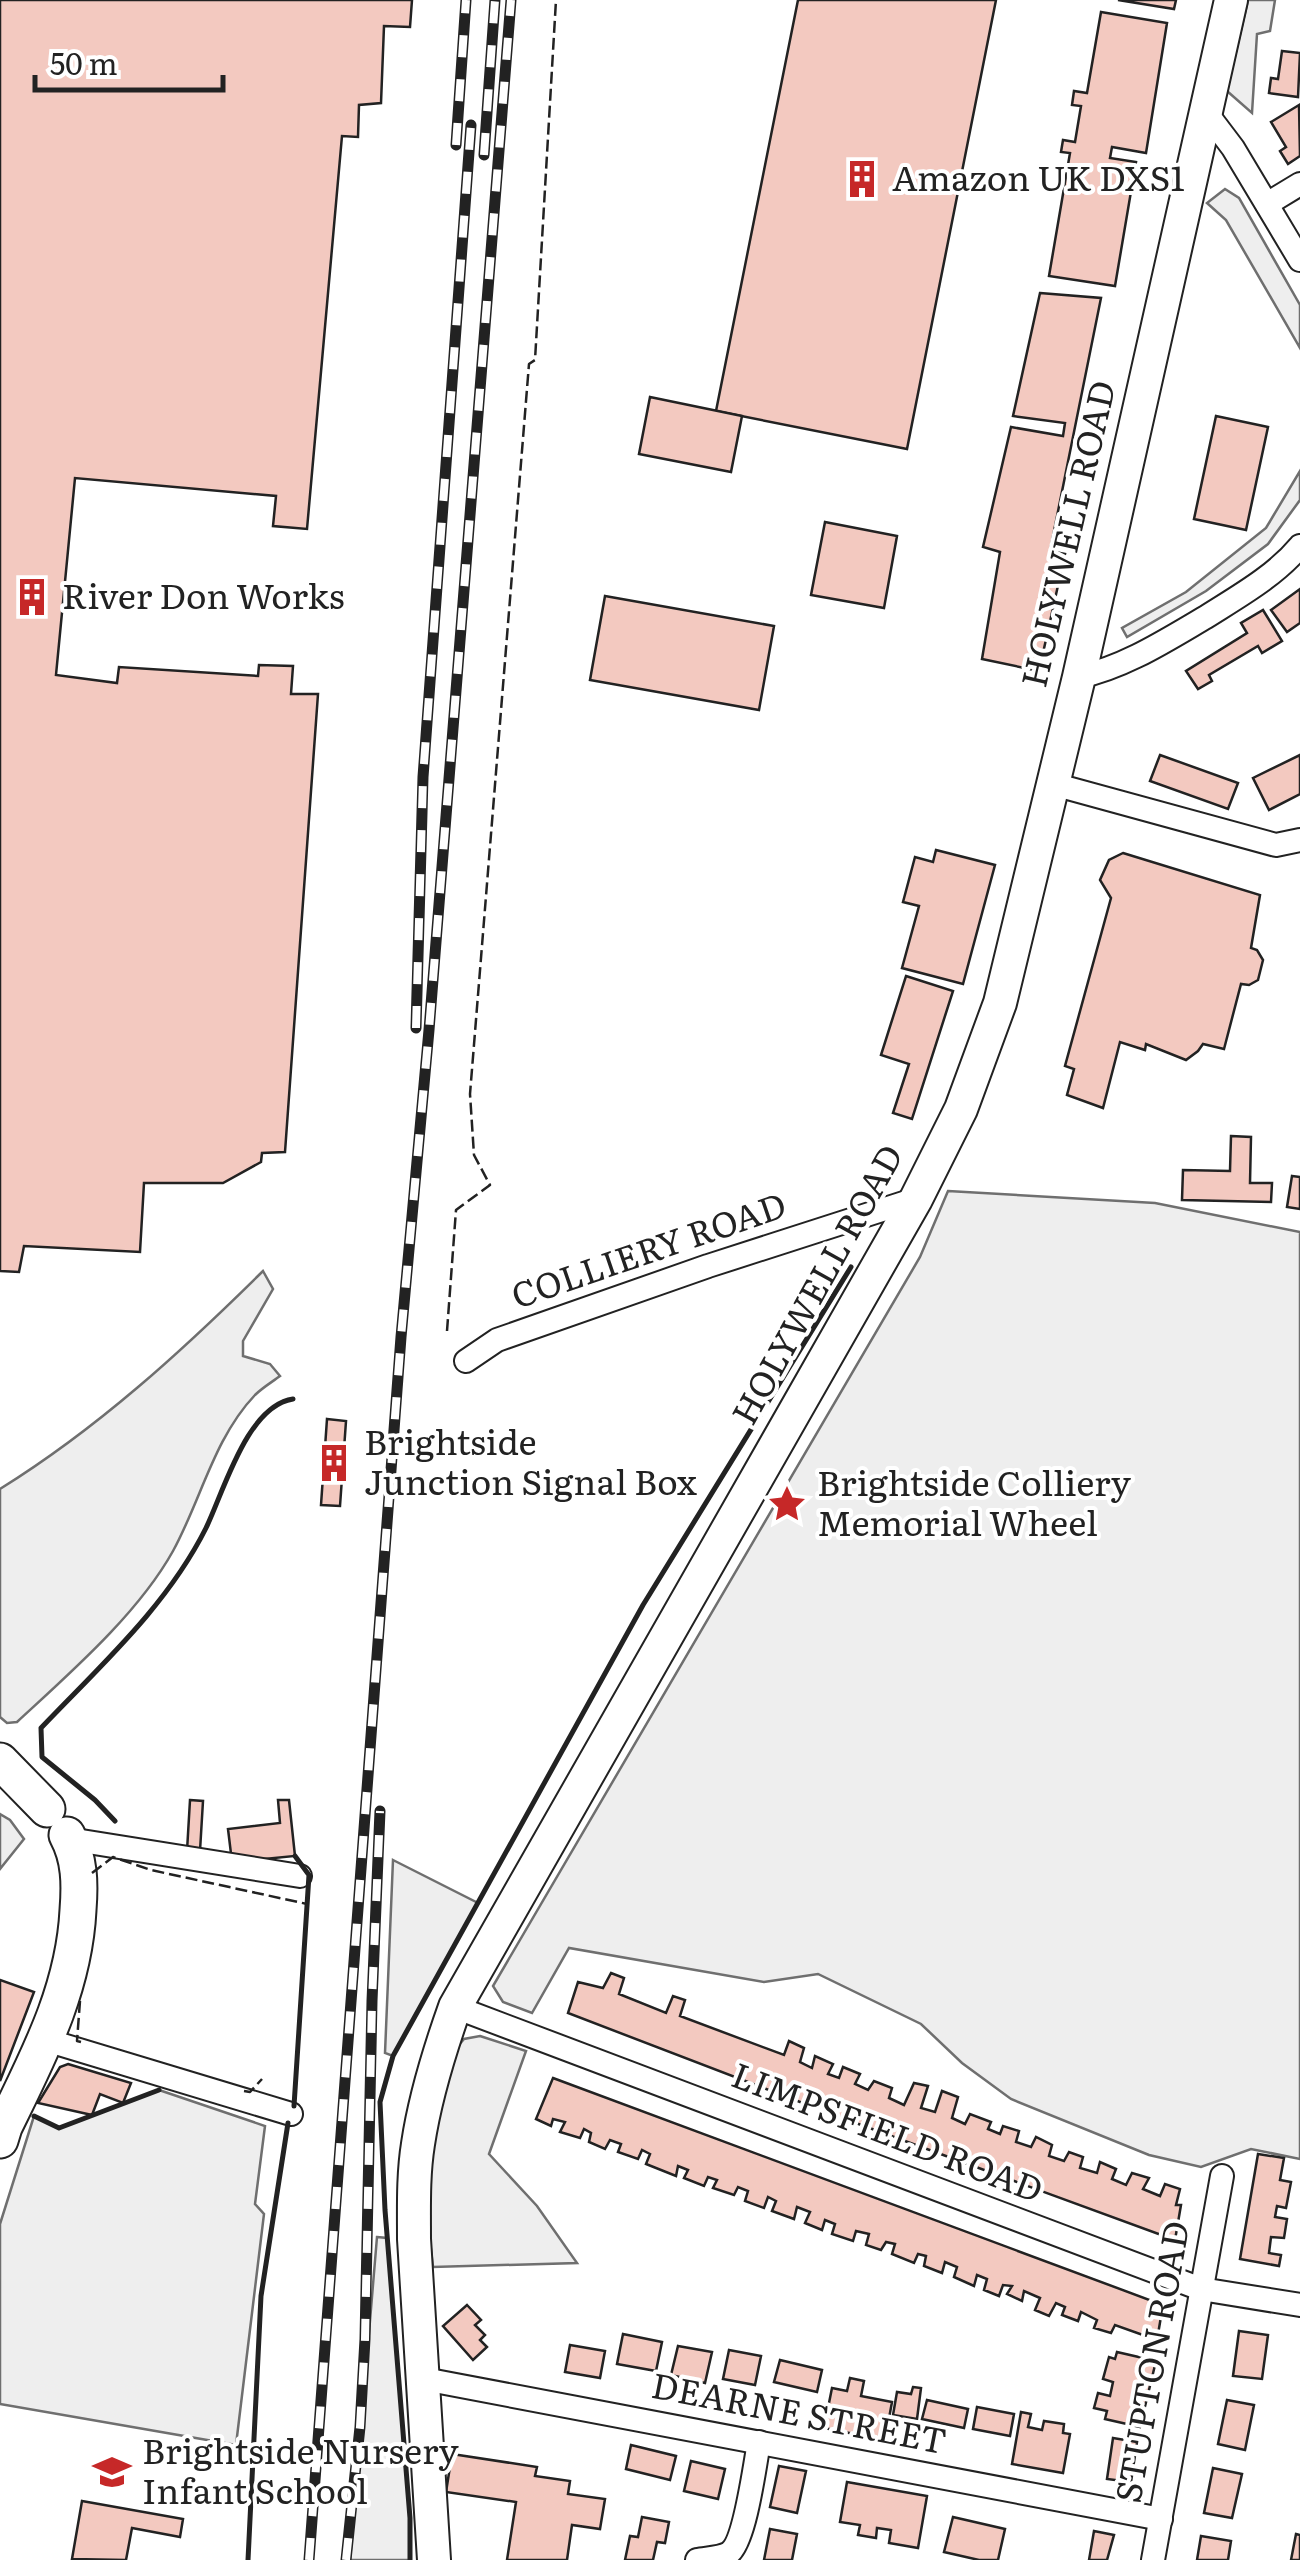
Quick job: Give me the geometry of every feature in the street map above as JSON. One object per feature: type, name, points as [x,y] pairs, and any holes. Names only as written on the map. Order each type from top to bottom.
[{"type":"main road","name":"HOLYWELL ROAD","points":[[434,2560],[414,2191],[418,2146],[438,2057],[455,2007],[916,1199],[962,1110],[1000,1003],[1078,678],[1231,0]]},
{"type":"main road","points":[[0,2140],[63,1998],[77,1932],[78,1870],[75,1851],[61,1828],[5,1772]]},
{"type":"street","points":[[1205,111],[1234,148],[1300,260]]},
{"type":"street","points":[[1267,204],[1300,184]]},
{"type":"street","points":[[1078,678],[1105,672],[1160,644],[1242,595],[1300,546]]},
{"type":"street","points":[[1053,784],[1276,845],[1300,840]]},
{"type":"street","name":"COLLIERY ROAD","points":[[466,1361],[497,1340],[916,1199]]},
{"type":"street","points":[[61,1828],[300,1876]]},
{"type":"street","name":"LIMPSFIELD ROAD","points":[[455,2007],[1201,2289],[1300,2305]]},
{"type":"street","points":[[46,2040],[292,2114]]},
{"type":"street","name":"STUPTON ROAD","points":[[1152,2560],[1222,2176]]},
{"type":"street","name":"DEARNE STREET","points":[[424,2379],[1161,2519]]},
{"type":"street","points":[[697,2560],[733,2556],[759,2442]]},
{"type":"shaded area","points":[[1248,0],[1275,0],[1270,31],[1257,34],[1252,113],[1227,91]]},
{"type":"shaded area","points":[[1225,189],[1239,198],[1300,305],[1300,348],[1226,220],[1207,203]]},
{"type":"shaded area","points":[[1300,471],[1300,500],[1268,544],[1206,591],[1127,637],[1122,628],[1186,592],[1266,528]]},
{"type":"shaded area","points":[[948,1191],[1155,1203],[1300,1232],[1300,2159],[1251,2149],[1201,2167],[1149,2155],[1011,2099],[962,2063],[921,2024],[818,1974],[764,1982],[569,1948],[532,2013],[503,2002],[493,1986],[920,1257]]},
{"type":"shaded area","points":[[263,1271],[273,1289],[243,1341],[243,1356],[270,1364],[280,1376],[255,1395],[229,1430],[173,1551],[141,1597],[59,1683],[17,1722],[7,1723],[0,1717],[0,1489],[71,1441],[138,1388]]},
{"type":"shaded area","points":[[0,1814],[10,1820],[24,1839],[0,1869]]},
{"type":"shaded area","points":[[393,1860],[478,1903],[393,2056],[385,2053]]},
{"type":"shaded area","points":[[480,2036],[526,2051],[489,2154],[537,2206],[577,2263],[433,2267],[427,2215],[432,2148],[449,2057],[464,2039]]},
{"type":"shaded area","points":[[159,2090],[265,2126],[255,2204],[264,2214],[236,2445],[0,2404],[0,2224],[34,2116],[60,2128]]},
{"type":"shaded area","points":[[377,2237],[387,2238],[410,2560],[350,2560]]},
{"type":"building","name":"River Don Works","points":[[0,0],[412,0],[410,27],[384,26],[381,103],[359,105],[358,137],[342,136],[307,529],[273,526],[276,496],[75,478],[56,675],[117,683],[119,667],[258,676],[259,665],[293,666],[291,694],[318,694],[285,1152],[262,1153],[261,1162],[223,1183],[144,1183],[140,1252],[24,1246],[19,1272],[0,1271]]},
{"type":"building","name":"Amazon UK DXS1","points":[[798,0],[996,0],[907,449],[716,411]]},
{"type":"building","points":[[1118,0],[1176,0],[1174,9]]},
{"type":"building","points":[[1101,12],[1167,23],[1146,153],[1112,147],[1110,158],[1136,162],[1115,286],[1049,276],[1070,153],[1061,152],[1063,140],[1075,142],[1081,106],[1072,105],[1074,91],[1087,93]]},
{"type":"building","points":[[1282,51],[1300,53],[1298,97],[1269,93],[1271,78],[1278,79]]},
{"type":"building","points":[[1299,105],[1300,156],[1288,164],[1280,151],[1286,147],[1271,122]]},
{"type":"building","points":[[1040,293],[1101,298],[1050,551],[1065,554],[1039,671],[982,659],[1000,552],[983,547],[1011,427],[1063,436],[1065,423],[1013,416]]},
{"type":"building","points":[[650,397],[742,416],[731,472],[639,454]]},
{"type":"building","points":[[1216,416],[1268,427],[1246,530],[1194,519]]},
{"type":"building","points":[[825,522],[897,536],[884,608],[811,595]]},
{"type":"building","points":[[1300,589],[1300,623],[1287,632],[1271,610]]},
{"type":"building","points":[[605,596],[774,626],[759,710],[590,680]]},
{"type":"building","points":[[1263,610],[1282,641],[1262,653],[1258,646],[1209,675],[1212,681],[1198,689],[1186,671],[1247,633],[1241,623]]},
{"type":"building","points":[[1160,755],[1238,783],[1228,809],[1150,781]]},
{"type":"building","points":[[1300,755],[1300,794],[1269,810],[1253,778]]},
{"type":"building","points":[[936,850],[995,865],[963,984],[902,968],[919,906],[903,902],[915,857],[933,862]]},
{"type":"building","points":[[1123,853],[1260,895],[1251,948],[1263,960],[1258,980],[1241,984],[1224,1049],[1203,1044],[1186,1060],[1146,1044],[1145,1050],[1120,1042],[1103,1108],[1067,1095],[1074,1069],[1065,1066],[1111,898],[1100,880],[1109,860]]},
{"type":"building","points":[[906,976],[953,991],[912,1119],[893,1113],[909,1064],[881,1055]]},
{"type":"building","points":[[1231,1136],[1251,1137],[1250,1183],[1272,1183],[1271,1202],[1182,1200],[1183,1170],[1230,1171]]},
{"type":"building","points":[[1292,1176],[1300,1177],[1300,1209],[1287,1207]]},
{"type":"building","name":"Brightside Junction Signal Box","points":[[327,1419],[346,1421],[340,1506],[321,1505]]},
{"type":"building","points":[[190,1800],[203,1801],[200,1851],[187,1851]]},
{"type":"building","points":[[278,1800],[289,1800],[295,1856],[232,1862],[228,1829],[280,1823]]},
{"type":"building","points":[[611,1973],[624,1978],[619,1994],[666,2013],[673,1996],[685,2000],[680,2016],[784,2055],[789,2041],[804,2048],[800,2062],[812,2068],[815,2056],[833,2064],[828,2074],[839,2078],[843,2067],[860,2074],[855,2084],[868,2090],[874,2081],[892,2088],[889,2098],[904,2105],[914,2083],[928,2086],[921,2108],[935,2112],[942,2091],[958,2097],[952,2118],[965,2124],[970,2114],[991,2122],[988,2129],[1000,2134],[1003,2126],[1019,2131],[1016,2142],[1031,2147],[1036,2137],[1052,2145],[1049,2156],[1064,2161],[1069,2152],[1083,2157],[1080,2168],[1097,2173],[1100,2162],[1116,2169],[1112,2179],[1126,2185],[1132,2173],[1149,2178],[1143,2189],[1160,2196],[1165,2184],[1180,2189],[1175,2240],[568,2013],[578,1982],[603,1988]]},
{"type":"building","points":[[0,1980],[34,1992],[0,2081]]},
{"type":"building","points":[[68,2064],[131,2083],[123,2103],[100,2094],[92,2115],[38,2103],[60,2067]]},
{"type":"building","points":[[553,2078],[1163,2305],[1157,2340],[1115,2325],[1111,2333],[1094,2328],[1097,2320],[1081,2312],[1078,2321],[1062,2315],[1065,2307],[1056,2303],[1049,2316],[1035,2310],[1040,2298],[1024,2291],[1022,2301],[1007,2294],[1012,2286],[1003,2285],[999,2296],[984,2290],[987,2279],[977,2275],[974,2286],[954,2277],[957,2267],[945,2262],[942,2273],[924,2266],[926,2256],[918,2254],[914,2263],[892,2254],[895,2244],[886,2242],[881,2250],[866,2245],[869,2234],[856,2231],[853,2241],[832,2234],[835,2224],[825,2220],[822,2230],[805,2223],[810,2212],[797,2207],[794,2219],[772,2211],[776,2201],[768,2197],[764,2208],[745,2201],[748,2191],[738,2187],[734,2195],[713,2188],[717,2180],[708,2177],[704,2186],[684,2178],[688,2170],[678,2166],[676,2176],[646,2164],[650,2154],[642,2150],[638,2159],[618,2152],[621,2144],[610,2140],[605,2149],[589,2142],[591,2133],[584,2129],[580,2138],[560,2132],[565,2122],[553,2119],[551,2126],[536,2119]]},
{"type":"building","points":[[1258,2154],[1284,2158],[1280,2180],[1291,2182],[1286,2208],[1277,2206],[1275,2217],[1287,2219],[1284,2238],[1271,2237],[1269,2253],[1281,2255],[1279,2266],[1240,2259]]},
{"type":"building","points":[[467,2305],[481,2320],[475,2325],[485,2335],[480,2340],[487,2347],[473,2360],[443,2326]]},
{"type":"building","points":[[1239,2331],[1268,2335],[1262,2379],[1233,2376]]},
{"type":"building","points":[[623,2334],[662,2342],[656,2371],[617,2364]]},
{"type":"building","points":[[570,2345],[605,2351],[600,2378],[565,2372]]},
{"type":"building","points":[[678,2346],[712,2352],[705,2383],[671,2375]]},
{"type":"building","points":[[729,2350],[761,2356],[755,2385],[723,2379]]},
{"type":"building","points":[[1117,2352],[1156,2361],[1140,2427],[1105,2419],[1107,2411],[1094,2408],[1098,2393],[1110,2396],[1113,2382],[1103,2379],[1109,2357],[1115,2359]]},
{"type":"building","points":[[780,2360],[822,2370],[817,2392],[774,2382]]},
{"type":"building","points":[[850,2378],[864,2381],[861,2396],[892,2402],[885,2440],[824,2428],[832,2388],[847,2391]]},
{"type":"building","points":[[913,2387],[921,2388],[917,2419],[893,2415],[897,2392],[911,2394]]},
{"type":"building","points":[[927,2400],[968,2409],[964,2428],[922,2419]]},
{"type":"building","points":[[1227,2400],[1254,2405],[1245,2450],[1218,2444]]},
{"type":"building","points":[[977,2407],[1014,2414],[1010,2436],[973,2429]]},
{"type":"building","points":[[1021,2412],[1031,2414],[1028,2427],[1042,2430],[1044,2421],[1064,2424],[1063,2433],[1070,2434],[1063,2473],[1012,2464]]},
{"type":"building","points":[[1113,2438],[1137,2442],[1131,2482],[1107,2479]]},
{"type":"building","points":[[631,2445],[676,2456],[670,2480],[626,2469]]},
{"type":"building","points":[[452,2454],[537,2467],[535,2476],[570,2481],[568,2494],[605,2499],[600,2529],[572,2525],[567,2560],[507,2560],[516,2502],[446,2492]]},
{"type":"building","points":[[691,2461],[725,2469],[718,2499],[684,2491]]},
{"type":"building","points":[[779,2466],[806,2471],[797,2513],[770,2507]]},
{"type":"building","points":[[1213,2468],[1242,2474],[1232,2518],[1204,2513]]},
{"type":"building","points":[[847,2482],[927,2496],[918,2548],[889,2543],[891,2530],[877,2528],[876,2538],[858,2535],[860,2525],[840,2522]]},
{"type":"building","points":[[82,2501],[183,2519],[180,2537],[132,2528],[126,2560],[72,2559]]},
{"type":"building","points":[[642,2517],[669,2522],[665,2543],[657,2542],[653,2560],[625,2560],[630,2536],[638,2537]]},
{"type":"building","points":[[953,2517],[1005,2529],[998,2560],[944,2552]]},
{"type":"building","points":[[770,2529],[797,2534],[792,2560],[764,2560]]},
{"type":"building","points":[[1094,2531],[1114,2535],[1107,2560],[1089,2560]]},
{"type":"building","points":[[1296,2534],[1300,2535],[1300,2560],[1291,2560]]},
{"type":"building","points":[[1201,2536],[1231,2541],[1228,2560],[1197,2560]]},
{"type":"railway","points":[[456,145],[466,0]]},
{"type":"railway","points":[[484,155],[495,0]]},
{"type":"railway","points":[[309,2560],[401,1337],[511,0]]},
{"type":"railway","points":[[416,1028],[423,777],[471,125]]},
{"type":"railway","points":[[346,2560],[365,2339],[380,1811]]},
{"type":"fence","points":[[447,1331],[456,1210],[490,1185],[474,1155],[470,1094],[529,364],[535,360],[556,0]]},
{"type":"fence","points":[[92,1873],[113,1857],[151,1870],[307,1904]]},
{"type":"fence","points":[[80,2001],[77,2041],[81,2042]]},
{"type":"fence","points":[[244,2091],[250,2092],[262,2079]]},
{"type":"wall","points":[[410,2560],[380,2102],[393,2056],[643,1605],[851,1267]]},
{"type":"wall","points":[[115,1821],[42,1757],[41,1728],[131,1634],[172,1583],[206,1528],[250,1433],[277,1405],[293,1399]]},
{"type":"wall","points":[[294,2106],[309,1875],[295,1856]]},
{"type":"wall","points":[[34,2116],[59,2128],[159,2090]]},
{"type":"wall","points":[[248,2560],[261,2296],[288,2123]]},
{"type":"place","name":"Amazon UK DXS1","points":[[862,179]]},
{"type":"place","name":"River Don Works","points":[[32,597]]},
{"type":"place","name":"Brightside Junction Signal Box","points":[[334,1463]]},
{"type":"place","name":"Brightside Colliery Memorial Wheel","points":[[787,1504]]},
{"type":"place","name":"Brightside Nursery Infant School","points":[[112,2472]]}]
